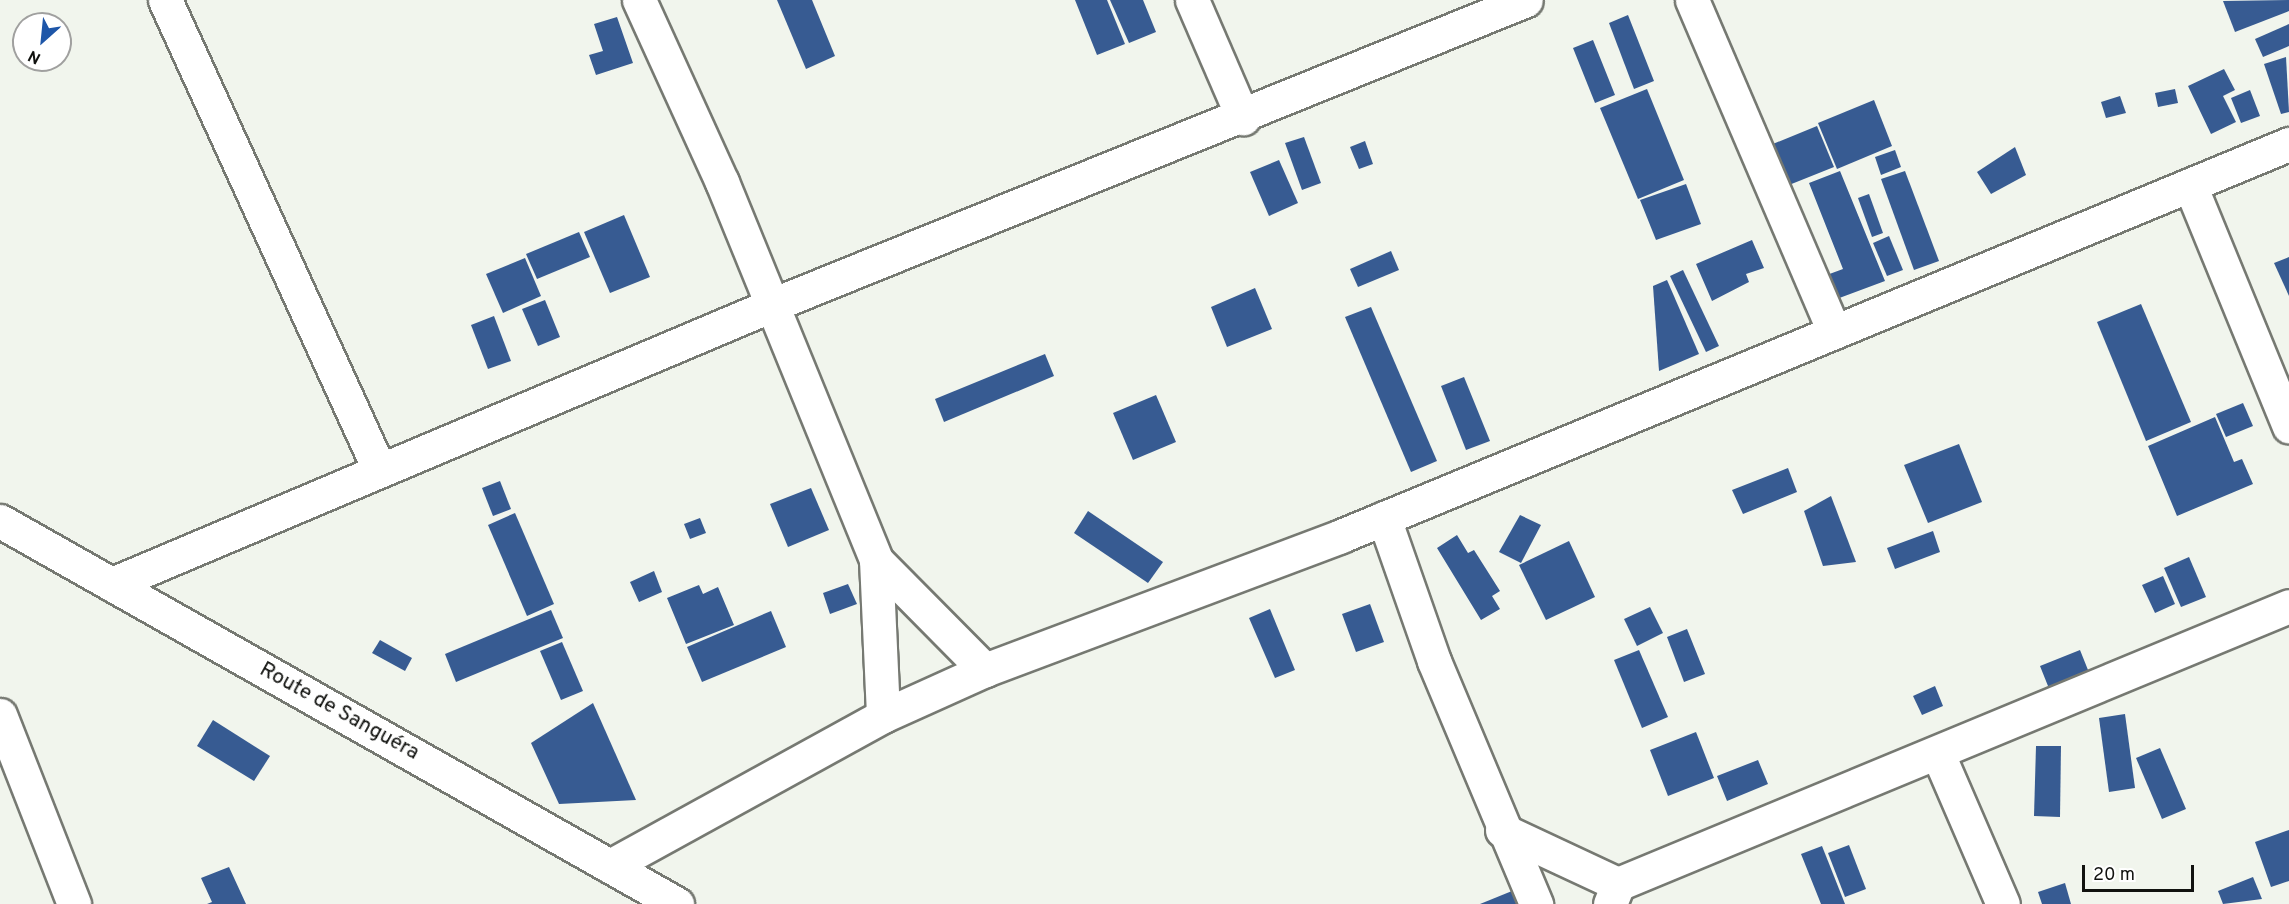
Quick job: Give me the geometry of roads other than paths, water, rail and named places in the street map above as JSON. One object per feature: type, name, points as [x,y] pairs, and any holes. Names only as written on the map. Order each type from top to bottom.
[{"type":"street","points":[[165,0],[379,469]]},
{"type":"street","points":[[639,0],[772,305],[876,560],[883,716]]},
{"type":"street","points":[[1192,0],[1243,118]]},
{"type":"street","points":[[112,584],[379,469],[772,305],[1243,118],[1526,0]]},
{"type":"street","points":[[1692,0],[1834,332]]},
{"type":"street","points":[[610,866],[883,716],[985,670],[1384,518],[2289,144]]},
{"type":"street","points":[[2190,185],[2289,426]]},
{"type":"street","points":[[1384,518],[1502,830],[1536,904]]},
{"type":"street","name":"Route de Sanguéra","points":[[0,521],[677,904]]},
{"type":"street","points":[[876,560],[985,670]]},
{"type":"street","points":[[1502,830],[1614,894],[2289,606]]},
{"type":"street","points":[[0,715],[74,904]]},
{"type":"street","points":[[1938,754],[2003,904]]}]
